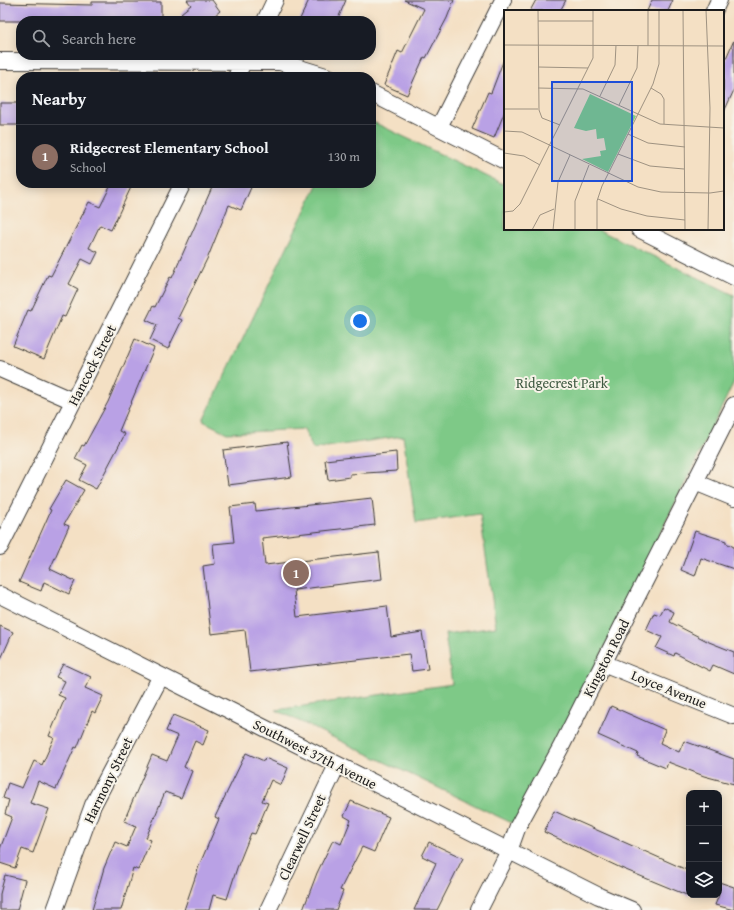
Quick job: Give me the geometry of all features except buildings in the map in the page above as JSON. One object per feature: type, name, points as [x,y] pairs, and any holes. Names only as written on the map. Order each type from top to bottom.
[{"type":"street","points":[[267,16],[275,0]]},
{"type":"street","points":[[439,128],[503,0]]},
{"type":"street","points":[[715,10],[720,0]]},
{"type":"street","points":[[0,61],[123,60]]},
{"type":"street","points":[[239,72],[245,60]]},
{"type":"street","points":[[257,60],[280,62],[313,72]]},
{"type":"street","points":[[376,96],[504,160]]},
{"type":"street","name":"Hancock Street","points":[[0,547],[180,188]]},
{"type":"street","points":[[641,230],[734,277]]},
{"type":"street","points":[[0,369],[73,402]]},
{"type":"street","name":"Kingston Road","points":[[479,910],[509,851],[518,826],[603,663],[734,405]]},
{"type":"street","points":[[695,482],[734,498]]},
{"type":"street","name":"Southwest 37th Avenue","points":[[0,595],[603,899],[632,910]]},
{"type":"street","name":"Loyce Avenue","points":[[603,663],[734,716]]},
{"type":"street","name":"Harmony Street","points":[[55,910],[93,804],[161,676]]},
{"type":"street","name":"Clearwell Street","points":[[268,910],[337,765]]},
{"type":"green space","name":"Ridgecrest Park","points":[[376,123],[504,185],[504,230],[599,230],[734,295],[734,382],[518,826],[276,710],[452,684],[445,634],[496,627],[480,514],[416,523],[403,436],[313,449],[304,429],[227,433],[203,421],[316,188],[376,188]]},
{"type":"place","name":"Ridgecrest Elementary School","points":[[296,573]]}]
